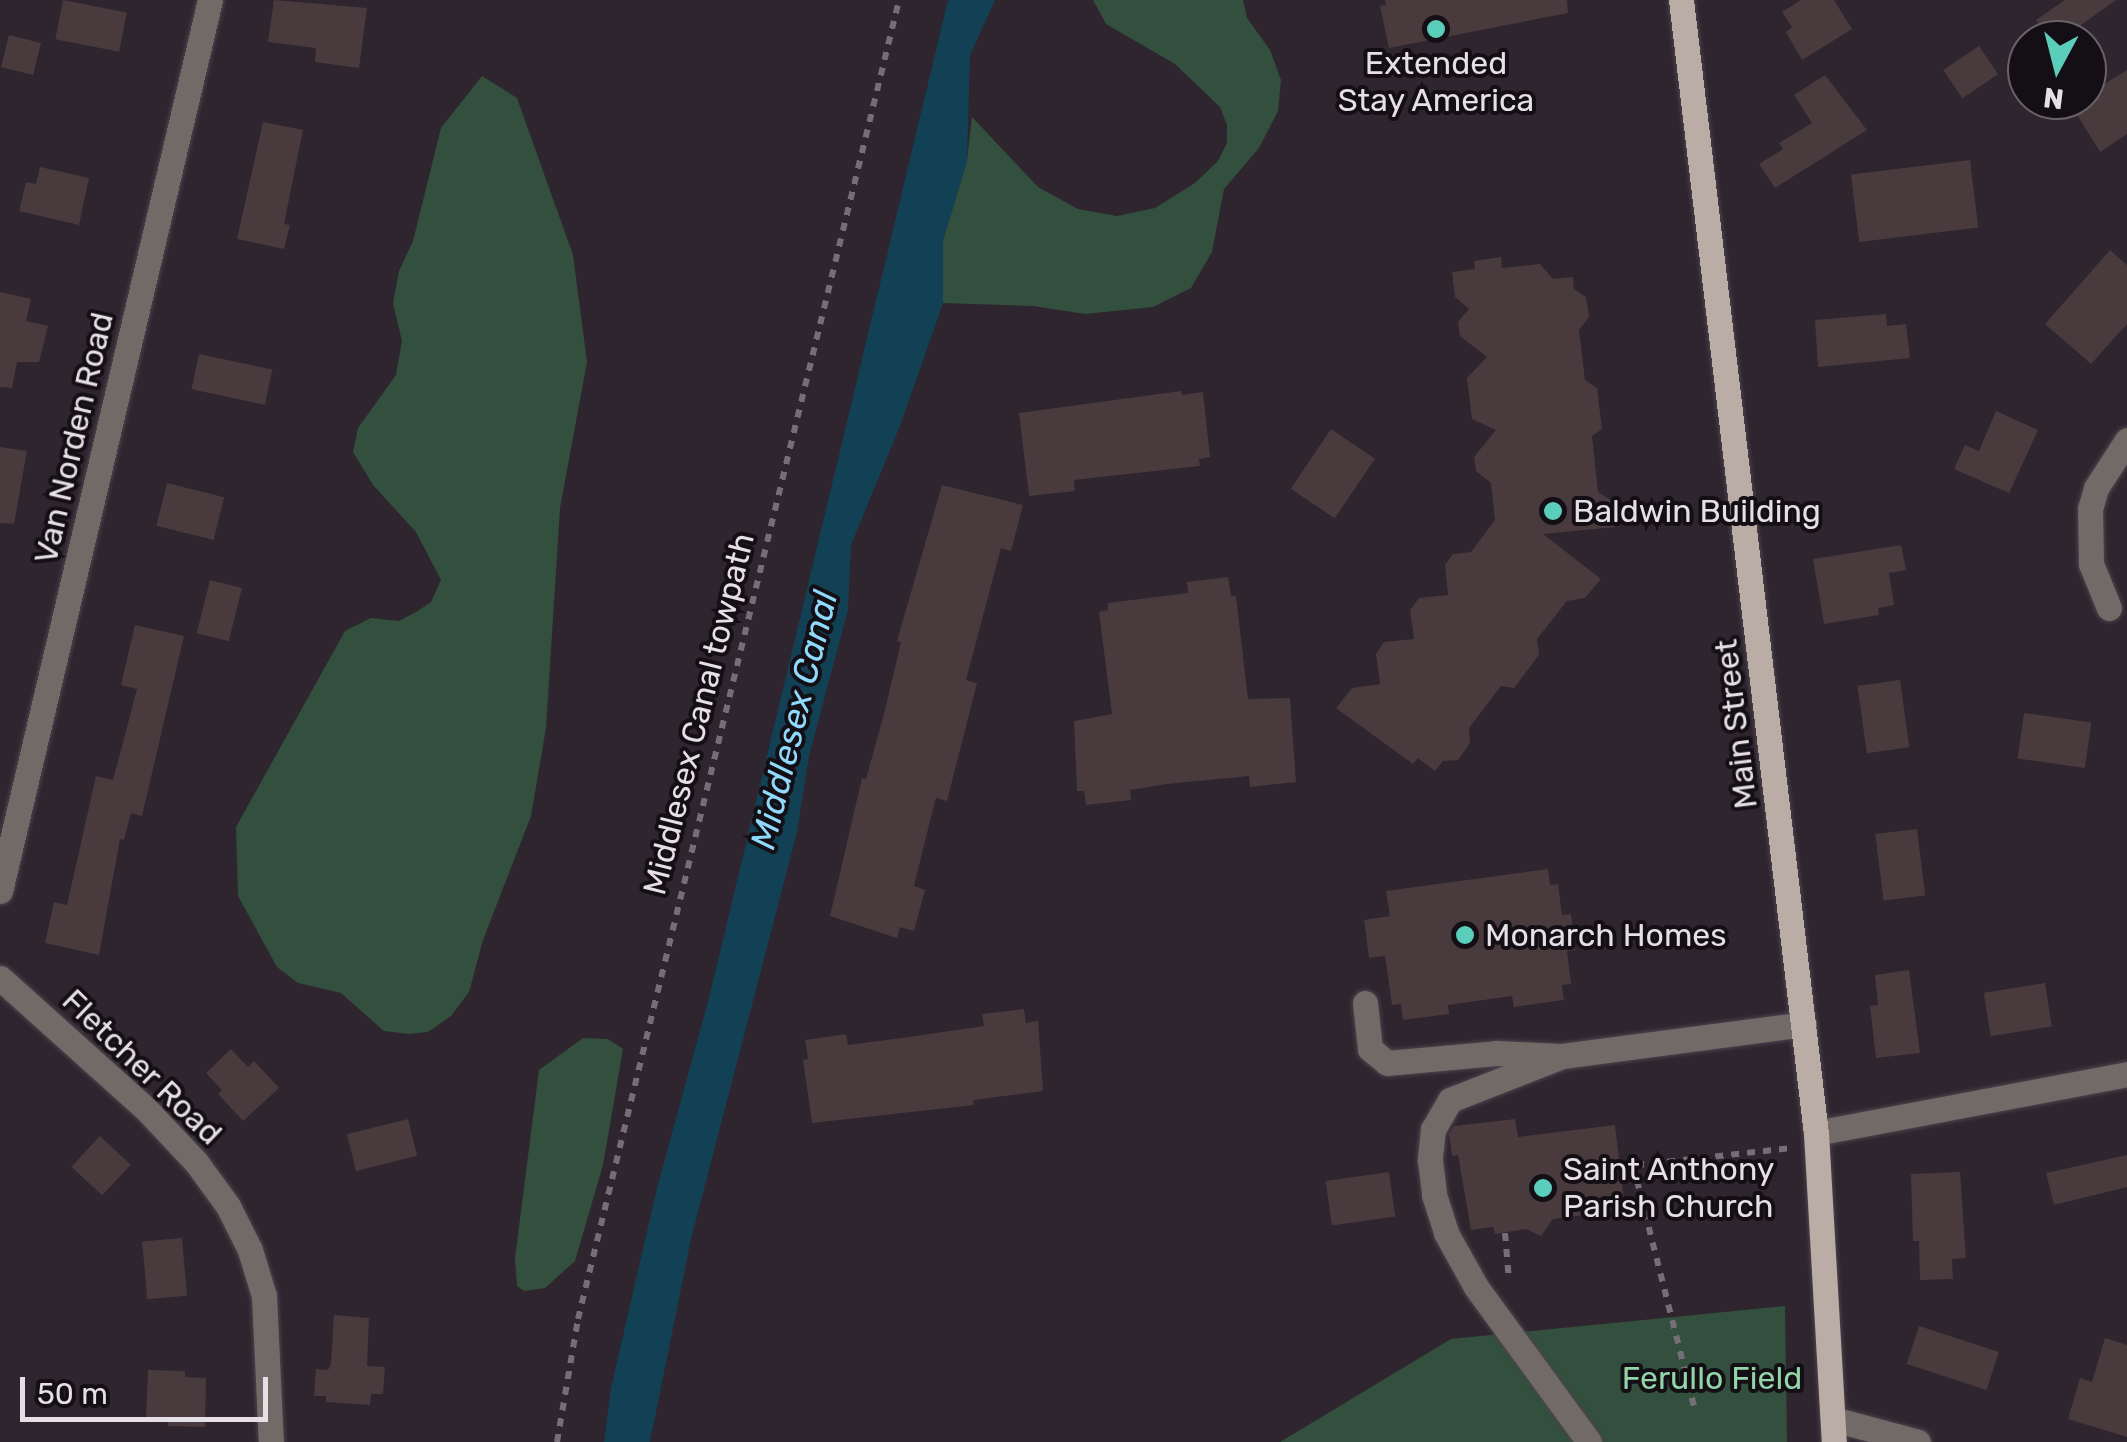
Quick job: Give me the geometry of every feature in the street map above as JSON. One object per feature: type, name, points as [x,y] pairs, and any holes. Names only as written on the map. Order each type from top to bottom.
[{"type":"main road","name":"Main Street","points":[[1681,0],[1804,1024],[1816,1139],[1834,1431]]},
{"type":"street","name":"Van Norden Road","points":[[0,890],[210,0]]},
{"type":"street","points":[[2109,608],[2091,564],[2090,509],[2096,488],[2127,440]]},
{"type":"street","name":"Fletcher Road","points":[[0,978],[146,1109],[196,1162],[228,1206],[250,1250],[264,1296],[272,1442]]},
{"type":"street","points":[[1365,1003],[1370,1050],[1383,1062],[1496,1053],[1562,1056],[1804,1024]]},
{"type":"street","points":[[1562,1056],[1450,1100],[1433,1128],[1430,1160],[1434,1194],[1446,1233],[1476,1287],[1589,1442]]},
{"type":"street","points":[[1816,1139],[2127,1074]]},
{"type":"street","points":[[1834,1431],[1918,1442]]},
{"type":"path","name":"Middlesex Canal towpath","points":[[557,1442],[578,1319],[899,0]]},
{"type":"path","points":[[1620,1167],[1816,1139]]},
{"type":"path","points":[[1633,1166],[1694,1406]]},
{"type":"green space","points":[[1093,0],[1243,0],[1247,18],[1270,50],[1281,80],[1278,111],[1259,148],[1224,189],[1212,252],[1191,288],[1153,307],[1085,314],[1033,306],[943,303],[943,240],[967,161],[972,117],[1038,187],[1078,209],[1117,216],[1155,208],[1195,183],[1218,161],[1227,143],[1227,125],[1220,107],[1175,64],[1106,24]]},
{"type":"green space","points":[[482,76],[517,98],[573,255],[587,362],[560,508],[546,728],[531,816],[483,940],[469,992],[451,1016],[428,1032],[409,1034],[384,1031],[341,993],[298,983],[277,967],[238,896],[236,827],[345,631],[371,618],[399,621],[416,612],[431,602],[441,580],[416,532],[373,485],[353,452],[358,428],[396,375],[402,341],[393,303],[441,128]]},
{"type":"green space","points":[[583,1038],[608,1039],[623,1049],[603,1165],[575,1261],[545,1288],[524,1291],[517,1286],[515,1258],[539,1070]]},
{"type":"green space","name":"Ferullo Field","points":[[1785,1306],[1787,1442],[1280,1442],[1451,1339]]},
{"type":"water","name":"Middlesex Canal","points":[[948,0],[995,0],[970,55],[967,161],[943,240],[943,303],[900,426],[851,545],[848,610],[809,756],[797,832],[691,1239],[650,1442],[604,1442],[611,1388],[657,1188],[709,998]]},
{"type":"building","points":[[63,0],[127,12],[119,52],[55,39]]},
{"type":"building","points":[[274,0],[367,8],[359,68],[315,62],[316,48],[268,42]]},
{"type":"building","name":"Extended Stay America","points":[[1385,0],[1567,0],[1568,13],[1389,48],[1380,6],[1386,5]]},
{"type":"building","points":[[1801,0],[1834,0],[1852,29],[1802,60],[1786,32],[1792,27],[1782,12]]},
{"type":"building","points":[[2065,0],[2116,0],[2088,20],[2036,20]]},
{"type":"building","points":[[9,35],[41,43],[33,75],[1,67]]},
{"type":"building","points":[[1979,46],[1998,74],[1962,98],[1943,70]]},
{"type":"building","points":[[2127,70],[2127,134],[2100,152],[2080,120],[2107,120],[2107,82]]},
{"type":"building","points":[[1825,75],[1867,130],[1775,188],[1759,164],[1783,149],[1779,143],[1812,123],[1794,95]]},
{"type":"building","points":[[263,122],[303,130],[284,224],[290,225],[284,249],[237,239]]},
{"type":"building","points":[[1970,160],[1978,227],[1859,242],[1851,175]]},
{"type":"building","points":[[40,167],[89,178],[79,225],[19,211],[26,182],[36,184]]},
{"type":"building","points":[[2110,250],[2127,265],[2127,324],[2091,364],[2045,324]]},
{"type":"building","name":"Baldwin Building","points":[[1501,257],[1502,268],[1540,264],[1553,279],[1573,277],[1574,289],[1586,297],[1589,317],[1579,330],[1585,380],[1597,388],[1602,429],[1592,436],[1598,492],[1612,501],[1615,527],[1543,534],[1601,579],[1585,598],[1567,601],[1537,639],[1539,655],[1514,688],[1501,686],[1469,728],[1470,743],[1458,760],[1443,761],[1435,771],[1418,758],[1413,764],[1336,708],[1352,688],[1380,684],[1376,654],[1384,642],[1414,639],[1410,610],[1419,598],[1448,595],[1445,565],[1453,554],[1471,552],[1495,520],[1491,483],[1476,471],[1474,457],[1496,430],[1472,419],[1467,378],[1487,357],[1460,336],[1458,322],[1469,309],[1455,297],[1452,272],[1475,269],[1474,261]]},
{"type":"building","points":[[0,292],[31,299],[26,321],[48,326],[39,362],[17,362],[12,388],[0,387]]},
{"type":"building","points":[[1886,314],[1887,326],[1906,324],[1910,358],[1818,367],[1815,320]]},
{"type":"building","points":[[199,354],[272,370],[265,405],[192,389]]},
{"type":"building","points":[[1181,391],[1182,395],[1203,392],[1210,457],[1199,459],[1200,466],[1074,480],[1075,491],[1029,496],[1019,413]]},
{"type":"building","points":[[1996,411],[2038,430],[2009,493],[1954,469],[1965,445],[1979,451]]},
{"type":"building","points":[[1331,429],[1375,459],[1335,518],[1291,489]]},
{"type":"building","points":[[0,447],[27,451],[14,524],[0,523]]},
{"type":"building","points":[[167,483],[224,497],[214,540],[156,526]]},
{"type":"building","points":[[942,485],[1023,505],[1011,551],[1001,548],[966,680],[977,683],[947,801],[936,798],[927,833],[914,886],[925,890],[914,931],[900,927],[897,938],[830,916],[862,778],[866,779],[885,710],[901,642],[897,641]]},
{"type":"building","points":[[1901,545],[1906,570],[1889,573],[1894,605],[1878,608],[1879,615],[1824,624],[1813,559]]},
{"type":"building","points":[[1228,577],[1231,596],[1236,596],[1248,699],[1290,698],[1296,782],[1250,787],[1249,776],[1167,784],[1130,790],[1131,800],[1086,805],[1084,791],[1077,791],[1074,721],[1112,714],[1099,612],[1108,610],[1108,603],[1188,593],[1187,582]]},
{"type":"building","points":[[210,580],[242,588],[229,641],[197,633]]},
{"type":"building","points":[[135,625],[184,636],[142,816],[131,813],[124,840],[120,839],[99,955],[45,943],[54,902],[67,905],[96,776],[113,780],[137,689],[121,685]]},
{"type":"building","points":[[1900,680],[1909,747],[1867,753],[1857,686]]},
{"type":"building","points":[[2024,713],[2091,722],[2085,768],[2018,759]]},
{"type":"building","points":[[1917,829],[1925,896],[1883,901],[1875,834]]},
{"type":"building","name":"Monarch Homes","points":[[1548,869],[1550,885],[1558,884],[1562,915],[1571,914],[1575,950],[1567,951],[1571,984],[1562,985],[1564,1000],[1514,1007],[1512,996],[1448,1005],[1449,1014],[1403,1020],[1401,1004],[1392,1005],[1385,956],[1369,958],[1364,920],[1390,916],[1386,891]]},
{"type":"building","points":[[1909,970],[1920,1053],[1876,1058],[1870,1006],[1878,1005],[1875,975]]},
{"type":"building","points":[[2045,983],[2052,1026],[1991,1036],[1984,993]]},
{"type":"building","points":[[1024,1009],[1026,1023],[1038,1021],[1043,1091],[973,1100],[974,1105],[812,1123],[803,1060],[808,1059],[805,1040],[846,1034],[848,1045],[909,1037],[984,1026],[982,1014]]},
{"type":"building","points":[[231,1049],[248,1067],[254,1061],[279,1088],[243,1121],[218,1094],[222,1090],[206,1073]]},
{"type":"building","points":[[408,1119],[417,1156],[356,1171],[347,1134]]},
{"type":"building","name":"Saint Anthony Parish Church","points":[[1515,1119],[1518,1137],[1615,1125],[1625,1210],[1553,1219],[1541,1236],[1526,1229],[1495,1234],[1493,1227],[1471,1230],[1458,1155],[1452,1156],[1449,1134],[1454,1126]]},
{"type":"building","points":[[100,1136],[131,1165],[102,1195],[71,1167]]},
{"type":"building","points":[[2127,1155],[2127,1187],[2054,1205],[2046,1173]]},
{"type":"building","points":[[1389,1172],[1395,1217],[1332,1225],[1326,1181]]},
{"type":"building","points":[[1960,1172],[1966,1258],[1952,1259],[1953,1279],[1920,1280],[1919,1241],[1913,1241],[1911,1174]]},
{"type":"building","points":[[182,1238],[187,1296],[147,1299],[142,1241]]},
{"type":"building","points":[[334,1315],[369,1318],[367,1366],[385,1367],[383,1394],[371,1394],[370,1405],[326,1402],[326,1396],[314,1396],[316,1369],[328,1370],[331,1364]]},
{"type":"building","points":[[1919,1326],[1999,1352],[1987,1390],[1907,1364]]},
{"type":"building","points":[[2105,1338],[2127,1345],[2127,1437],[2068,1419],[2080,1378],[2092,1382]]},
{"type":"building","points":[[148,1370],[185,1371],[185,1377],[206,1378],[205,1427],[168,1426],[168,1419],[146,1418]]},
{"type":"place","name":"Extended Stay America","points":[[1436,29]]},
{"type":"place","name":"Baldwin Building","points":[[1553,511]]},
{"type":"place","name":"Monarch Homes","points":[[1465,935]]},
{"type":"place","name":"Saint Anthony Parish Church","points":[[1543,1188]]}]
